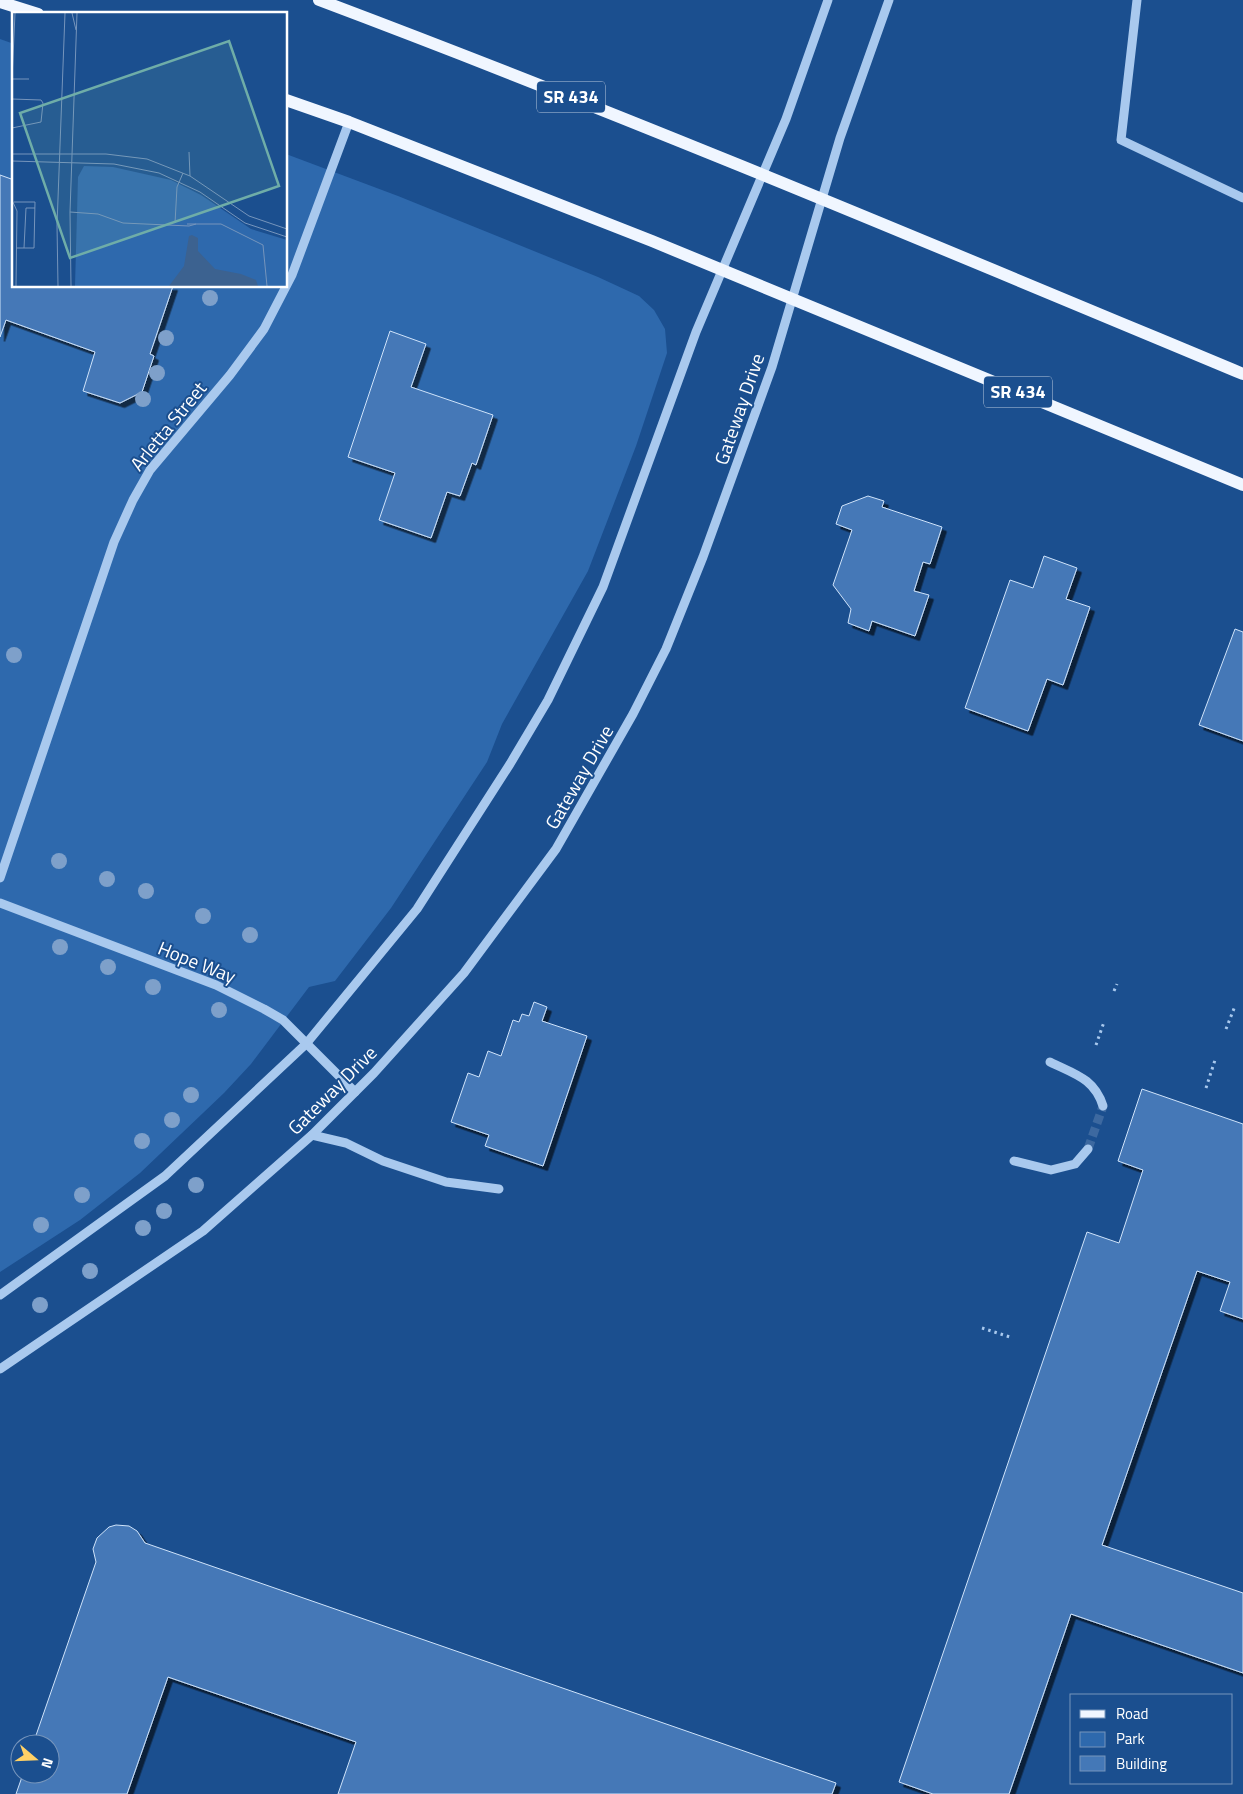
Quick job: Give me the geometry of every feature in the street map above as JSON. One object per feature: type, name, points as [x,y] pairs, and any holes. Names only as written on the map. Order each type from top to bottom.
[{"type":"main road","name":"SR 434","points":[[319,0],[498,67],[822,198],[1243,374]]},
{"type":"main road","points":[[0,2],[32,12]]},
{"type":"main road","name":"SR 434","points":[[288,101],[349,122],[792,298],[1243,485]]},
{"type":"street","points":[[0,1295],[165,1176],[306,1044],[417,909],[510,764],[548,700],[603,587],[696,332],[786,119],[828,0]]},
{"type":"street","name":"Gateway Drive","points":[[0,1369],[203,1231],[312,1135],[355,1092],[464,973],[550,857],[633,714],[666,648],[703,557],[772,367],[840,138],[889,0]]},
{"type":"street","points":[[1136,0],[1122,140],[1243,198]]},
{"type":"street","name":"Arletta Street","points":[[288,283],[349,122]]},
{"type":"street","name":"Arletta Street","points":[[0,878],[114,542],[133,500],[150,470],[230,375],[264,329],[285,288]]},
{"type":"street","name":"Hope Way","points":[[0,903],[216,985],[283,1020],[355,1092]]},
{"type":"street","points":[[1050,1062],[1084,1078],[1098,1091],[1103,1106]]},
{"type":"street","points":[[312,1135],[346,1143],[383,1161],[446,1182],[499,1189]]},
{"type":"street","points":[[1014,1161],[1052,1170],[1075,1164],[1088,1149]]},
{"type":"path","points":[[1114,992],[1117,984]]},
{"type":"path","points":[[1226,1030],[1235,1006]]},
{"type":"path","points":[[1096,1045],[1104,1022]]},
{"type":"path","points":[[1206,1088],[1215,1060]]},
{"type":"path","points":[[982,1328],[1010,1337]]},
{"type":"green space","points":[[0,39],[12,43],[12,288],[288,288],[288,155],[398,196],[598,277],[639,296],[654,310],[665,329],[667,353],[636,446],[588,571],[502,724],[487,762],[391,908],[335,981],[309,987],[251,1064],[224,1093],[140,1173],[80,1220],[0,1272]]},
{"type":"building","points":[[0,175],[12,179],[12,288],[172,288],[150,354],[154,356],[142,392],[120,403],[83,391],[95,352],[6,320],[0,337]]},
{"type":"building","points":[[390,331],[426,344],[411,387],[493,415],[476,465],[472,463],[460,496],[447,492],[431,538],[379,520],[395,473],[348,457]]},
{"type":"building","points":[[868,496],[884,501],[882,507],[942,527],[930,564],[923,562],[914,591],[929,595],[915,636],[872,621],[869,631],[848,623],[851,609],[833,585],[852,530],[836,524],[842,506]]},
{"type":"building","points":[[1044,556],[1077,568],[1066,599],[1090,607],[1063,685],[1047,679],[1028,731],[965,708],[1010,580],[1033,588]]},
{"type":"building","points":[[1235,629],[1243,632],[1243,741],[1199,725]]},
{"type":"building","points":[[534,1002],[547,1007],[542,1021],[587,1036],[543,1166],[485,1146],[489,1135],[451,1122],[468,1073],[479,1077],[488,1051],[501,1056],[513,1020],[519,1022],[522,1014],[529,1016]]},
{"type":"building","points":[[1142,1089],[1243,1124],[1243,1319],[1220,1311],[1230,1282],[1197,1271],[1102,1545],[1243,1593],[1243,1673],[1071,1614],[1009,1794],[933,1794],[899,1782],[1087,1232],[1119,1243],[1143,1170],[1118,1161]]},
{"type":"building","points":[[116,1525],[129,1526],[137,1531],[145,1543],[836,1783],[832,1794],[338,1794],[356,1742],[168,1677],[127,1794],[16,1794],[20,1784],[60,1784],[60,1734],[36,1734],[96,1562],[93,1549],[97,1538],[109,1527]]},
{"type":"tunnel","points":[[1088,1149],[1103,1106]]}]
